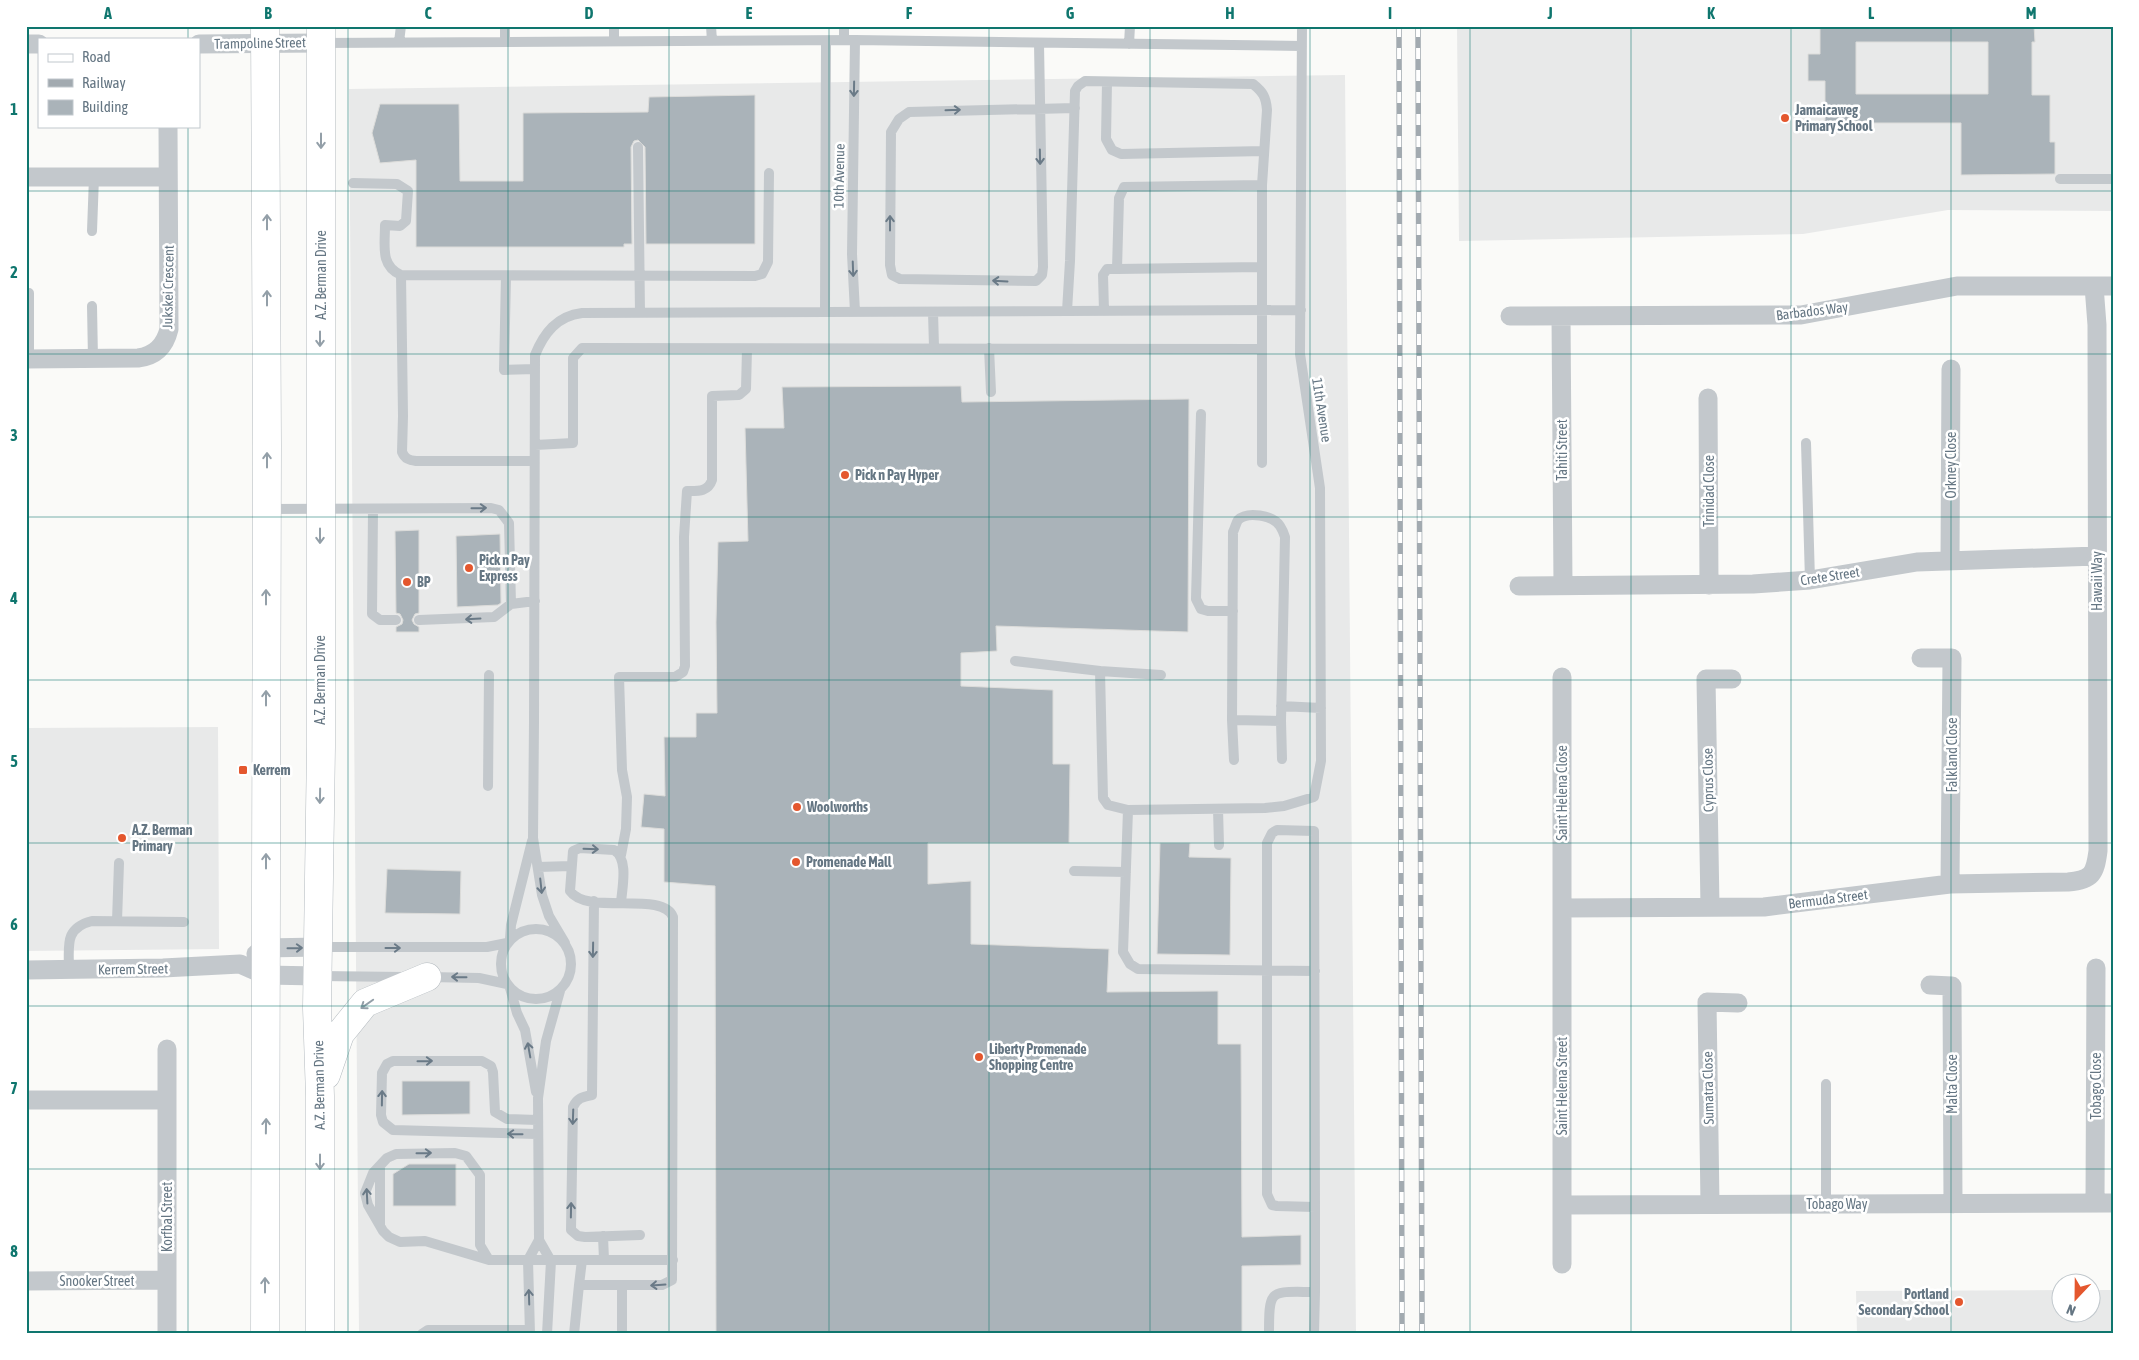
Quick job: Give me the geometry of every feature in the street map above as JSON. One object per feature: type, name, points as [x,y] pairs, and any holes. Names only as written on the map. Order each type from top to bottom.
[{"type":"main road","name":"A.Z. Berman Drive","points":[[320,1334],[318,976],[321,34]]},
{"type":"main road","points":[[265,35],[267,509],[265,1334]]},
{"type":"main road","points":[[320,1096],[340,1034],[365,1003],[427,977]]},
{"type":"street","name":"Trampoline Street","points":[[200,44],[265,35],[321,34]]},
{"type":"street","name":"Jukskei Crescent","points":[[28,359],[147,357],[160,349],[166,340],[168,329],[168,128]]},
{"type":"street","points":[[26,177],[168,177]]},
{"type":"street","name":"Barbados Way","points":[[1510,316],[1800,315],[1957,286],[2104,286]]},
{"type":"street","name":"Hawaii Way","points":[[2092,874],[2096,865],[2098,851],[2097,325],[2104,286]]},
{"type":"street","name":"Tahiti Street","points":[[1561,316],[1563,585]]},
{"type":"street","name":"Orkney Close","points":[[1950,561],[1951,369]]},
{"type":"street","name":"Trinidad Close","points":[[1708,398],[1708,585]]},
{"type":"street","name":"Crete Street","points":[[1519,586],[1708,585],[1810,580],[1917,562],[2097,556]]},
{"type":"street","name":"Falkland Close","points":[[1921,658],[1952,658],[1950,884]]},
{"type":"street","name":"Saint Helena Close","points":[[1562,678],[1562,908]]},
{"type":"street","name":"Cyprus Close","points":[[1710,906],[1706,679],[1732,679]]},
{"type":"street","name":"Bermuda Street","points":[[1562,908],[1764,907],[1950,884],[2083,881],[2092,874]]},
{"type":"street","name":"Saint Helena Street","points":[[1562,908],[1562,1264]]},
{"type":"street","points":[[240,964],[265,948],[319,948]]},
{"type":"street","name":"Kerrem Street","points":[[26,970],[240,964],[265,975],[318,976]]},
{"type":"street","name":"Tobago Close","points":[[2096,968],[2104,1203]]},
{"type":"street","name":"Malta Close","points":[[1930,985],[1952,986],[1953,1204]]},
{"type":"street","name":"Sumatra Close","points":[[1710,1204],[1707,1002],[1738,1003]]},
{"type":"street","name":"Korfbal Street","points":[[167,1049],[167,1334]]},
{"type":"street","points":[[26,1100],[166,1100]]},
{"type":"street","name":"Tobago Way","points":[[1562,1205],[2104,1203]]},
{"type":"street","name":"Snooker Street","points":[[26,1281],[167,1280]]},
{"type":"lane","points":[[399,42],[401,26]]},
{"type":"lane","points":[[505,26],[505,40]]},
{"type":"lane","points":[[614,26],[614,41]]},
{"type":"lane","points":[[711,26],[712,41]]},
{"type":"lane","name":"10th Avenue","points":[[844,26],[849,40],[852,254],[855,312]]},
{"type":"lane","points":[[1129,44],[1130,26]]},
{"type":"lane","name":"11th Avenue","points":[[1218,809],[1284,806],[1314,797],[1321,761],[1320,488],[1302,372],[1302,26]]},
{"type":"lane","points":[[321,34],[399,42],[505,40],[849,40],[1302,46]]},
{"type":"lane","name":"10th Avenue","points":[[825,311],[826,41]]},
{"type":"lane","points":[[1039,44],[1039,108],[1043,267],[1040,278],[1029,281],[1000,282],[976,279],[896,278],[892,275],[890,265],[891,132],[899,119],[909,112],[1039,108],[1075,108]]},
{"type":"lane","points":[[1107,82],[1106,139],[1112,150],[1121,154],[1264,151]]},
{"type":"lane","points":[[1066,310],[1070,261],[1076,91],[1081,84],[1107,82],[1253,84],[1266,98],[1261,267],[1262,463]]},
{"type":"lane","points":[[638,147],[638,276],[640,313]]},
{"type":"lane","points":[[353,182],[397,184],[408,192],[406,221],[400,226],[385,225],[384,258],[393,272],[401,275],[755,276],[762,274],[768,262],[769,173]]},
{"type":"lane","points":[[92,231],[94,177]]},
{"type":"lane","points":[[2060,179],[2113,179]]},
{"type":"lane","points":[[1117,269],[1119,198],[1124,187],[1262,186]]},
{"type":"lane","points":[[1104,311],[1103,275],[1107,269],[1261,267]]},
{"type":"lane","points":[[401,275],[402,452],[404,457],[416,461],[534,461]]},
{"type":"lane","points":[[506,276],[504,370],[535,369]]},
{"type":"lane","points":[[28,359],[29,293]]},
{"type":"lane","points":[[92,306],[92,359]]},
{"type":"lane","points":[[547,1334],[551,1260],[539,1240],[538,1098],[546,1041],[560,991],[566,983],[571,968],[570,953],[549,916],[542,895],[533,838],[535,355],[539,345],[560,319],[570,314],[582,313],[1301,310]]},
{"type":"lane","points":[[933,312],[934,347]]},
{"type":"lane","points":[[534,444],[573,442],[573,358],[582,348],[934,347],[1262,349]]},
{"type":"lane","points":[[989,348],[991,392]]},
{"type":"lane","points":[[621,903],[623,861],[621,855],[626,829],[627,797],[622,770],[619,677],[675,677],[683,672],[685,666],[684,537],[687,490],[702,491],[710,486],[712,480],[712,396],[739,395],[746,389],[747,349]]},
{"type":"lane","points":[[1201,414],[1196,599],[1202,609],[1208,611],[1233,611]]},
{"type":"lane","points":[[1806,442],[1810,580]]},
{"type":"lane","points":[[267,509],[491,508],[499,510],[509,523],[511,604]]},
{"type":"lane","points":[[373,510],[372,614],[380,620],[396,620]]},
{"type":"lane","points":[[1234,760],[1232,720],[1233,532],[1237,521],[1243,517],[1259,516],[1271,518],[1280,525],[1285,537],[1281,706],[1282,759]]},
{"type":"lane","points":[[419,620],[494,617],[511,604],[535,601]]},
{"type":"lane","points":[[1015,661],[1100,671],[1160,675]]},
{"type":"lane","points":[[1100,671],[1103,798],[1108,805],[1128,810],[1218,809],[1219,845]]},
{"type":"lane","points":[[488,786],[489,675]]},
{"type":"lane","points":[[1281,706],[1321,708]]},
{"type":"lane","points":[[1232,720],[1281,721]]},
{"type":"lane","points":[[1128,810],[1123,952],[1130,964],[1138,969],[1315,972]]},
{"type":"lane","points":[[1314,1334],[1315,1292],[1315,1206],[1315,972],[1314,831],[1278,830],[1272,833],[1267,843],[1266,1194],[1272,1205],[1315,1206]]},
{"type":"lane","points":[[533,838],[511,925],[509,941],[501,964],[530,1048],[538,1098]]},
{"type":"lane","points":[[579,1285],[667,1284],[672,1280],[671,1002],[673,917],[670,910],[661,905],[594,901],[571,894],[572,854],[580,848],[614,850],[621,855]]},
{"type":"lane","points":[[117,921],[119,863]]},
{"type":"lane","points":[[538,867],[571,866]]},
{"type":"lane","points":[[1074,871],[1126,872]]},
{"type":"lane","points":[[594,901],[592,1096],[581,1097],[576,1100],[573,1107],[571,1230],[578,1236],[640,1235]]},
{"type":"lane","points":[[69,970],[69,940],[72,931],[79,924],[92,921],[184,922]]},
{"type":"lane","points":[[319,948],[487,947],[509,941],[526,930],[545,929],[565,943]]},
{"type":"lane","points":[[318,976],[480,978],[509,986],[529,999],[540,999],[560,991]]},
{"type":"lane","points":[[537,1120],[507,1119],[495,1112],[491,1066],[482,1061],[394,1061],[387,1064],[382,1073],[381,1115],[384,1122],[393,1130],[537,1134]]},
{"type":"lane","points":[[1826,1084],[1826,1204]]},
{"type":"lane","points":[[488,1260],[480,1246],[480,1175],[466,1156],[455,1153],[396,1154],[387,1158],[368,1181],[365,1193],[368,1205],[389,1237],[400,1242],[426,1241],[488,1260],[673,1260]]},
{"type":"lane","points":[[380,1166],[380,1226]]},
{"type":"lane","points":[[604,1236],[604,1260]]},
{"type":"lane","points":[[422,1334],[428,1330],[530,1332],[528,1260],[539,1240]]},
{"type":"lane","points":[[574,1334],[582,1260]]},
{"type":"lane","points":[[622,1286],[622,1334]]},
{"type":"lane","points":[[1269,1334],[1269,1306],[1274,1294],[1280,1292],[1315,1292]]},
{"type":"shaded area","name":"Jamaicaweg Primary School","points":[[1457,26],[2113,26],[2113,211],[1948,210],[1803,234],[1459,241]]},
{"type":"shaded area","points":[[1345,75],[1356,1334],[359,1334],[349,89]]},
{"type":"shaded area","name":"A.Z. Berman Primary","points":[[218,727],[219,949],[26,951],[26,728]]},
{"type":"shaded area","name":"Portland Secondary School","points":[[2052,1290],[2052,1322],[2102,1322],[2102,1290],[2113,1290],[2113,1334],[1857,1334],[1856,1291]]},
{"type":"building","points":[[1820,26],[2034,26],[2035,42],[2032,42],[2032,95],[2050,95],[2050,142],[2055,142],[2055,174],[1961,175],[1961,123],[1825,123],[1825,81],[1808,81],[1808,54],[1820,54]],"holes":[[[1856,42],[1988,42],[1988,94],[1856,94]]]},
{"type":"building","points":[[755,95],[755,244],[646,244],[645,147],[638,140],[634,141],[631,147],[632,244],[624,244],[624,247],[416,247],[416,160],[380,163],[372,133],[380,104],[459,104],[460,181],[523,181],[523,113],[648,112],[649,97]]},
{"type":"building","name":"Promenade Mall","points":[[961,386],[962,402],[1189,399],[1188,632],[996,626],[997,651],[961,653],[961,686],[1053,690],[1053,764],[1070,764],[1069,843],[928,843],[928,884],[971,881],[971,944],[1109,949],[1107,992],[1218,991],[1218,1044],[1241,1044],[1242,1237],[1301,1235],[1301,1265],[1242,1266],[1242,1334],[716,1334],[715,886],[664,882],[664,829],[641,827],[644,794],[665,796],[664,737],[696,737],[696,713],[717,713],[716,622],[718,542],[748,541],[745,428],[784,428],[782,387]]},
{"type":"building","points":[[419,530],[419,613],[415,614],[412,620],[419,627],[419,632],[396,632],[396,627],[402,624],[403,620],[400,614],[396,613],[395,531]]},
{"type":"building","points":[[500,534],[501,603],[498,605],[457,607],[456,536]]},
{"type":"building","points":[[1160,843],[1190,843],[1189,857],[1231,858],[1230,955],[1157,954]]},
{"type":"building","points":[[387,869],[461,871],[460,914],[385,913]]},
{"type":"building","points":[[402,1081],[470,1081],[470,1114],[402,1115]]},
{"type":"building","points":[[409,1164],[456,1164],[456,1206],[393,1206],[393,1174]]},
{"type":"railway","points":[[1399,26],[1402,1334]]},
{"type":"railway","points":[[1418,26],[1422,1334]]},
{"type":"place","name":"Jamaicaweg Primary School","points":[[1785,118]]},
{"type":"place","name":"Pick n Pay Hyper","points":[[845,475]]},
{"type":"place","name":"Pick n Pay Express","points":[[469,568]]},
{"type":"place","name":"BP","points":[[407,582]]},
{"type":"place","name":"Kerrem","points":[[243,770]]},
{"type":"place","name":"Woolworths","points":[[797,807]]},
{"type":"place","name":"A.Z. Berman Primary","points":[[122,838]]},
{"type":"place","name":"Promenade Mall","points":[[796,862]]},
{"type":"place","name":"Liberty Promenade Shopping Centre","points":[[979,1057]]},
{"type":"place","name":"Portland Secondary School","points":[[1959,1302]]}]
